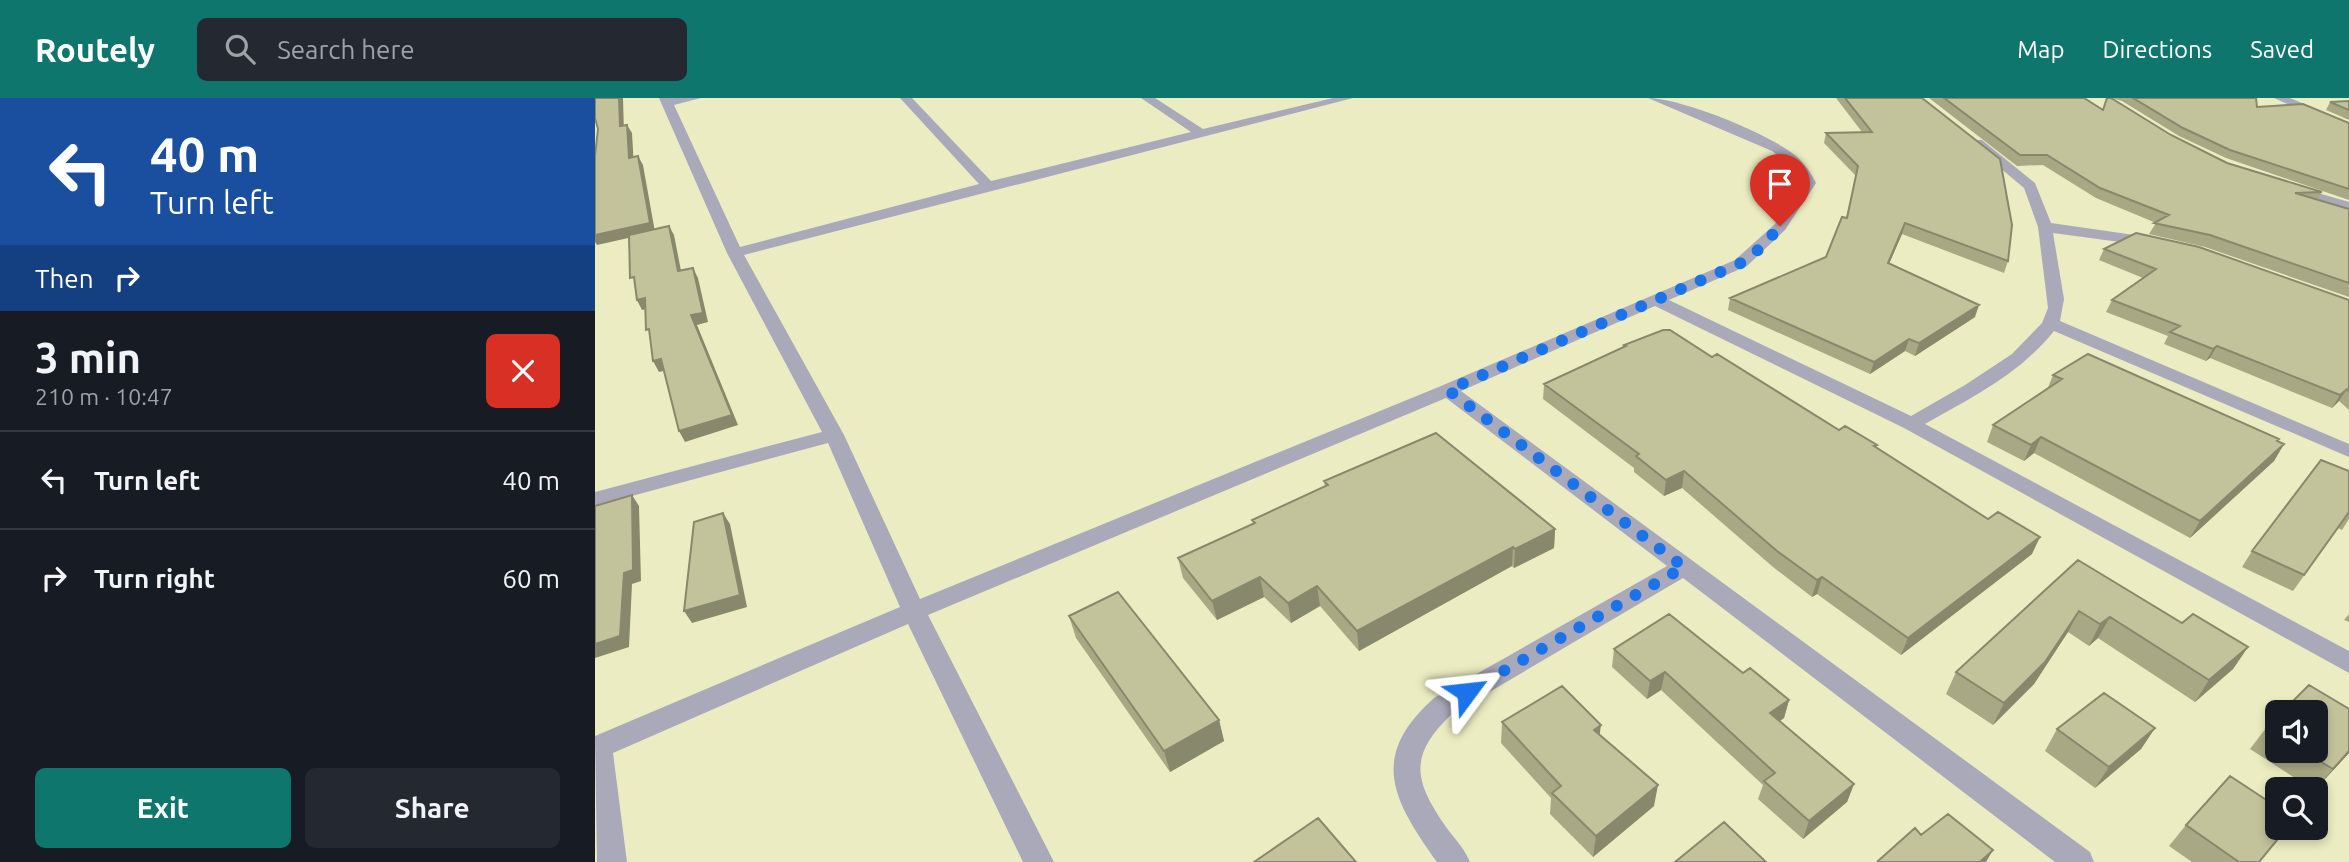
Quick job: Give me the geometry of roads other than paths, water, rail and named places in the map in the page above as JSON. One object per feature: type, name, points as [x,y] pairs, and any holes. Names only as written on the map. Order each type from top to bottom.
[{"type":"street","points":[[695,98],[666,101],[736,253],[834,435],[914,611],[1039,862]]},
{"type":"street","points":[[906,98],[988,186]]},
{"type":"street","points":[[1147,98],[1202,134]]},
{"type":"street","points":[[736,253],[988,186],[1347,98]]},
{"type":"street","points":[[612,862],[596,747],[914,611],[1448,390],[1741,263],[1762,247],[1799,205],[1809,183],[1802,170],[1788,156],[1761,142],[1654,98]]},
{"type":"street","points":[[2280,98],[2349,127]]},
{"type":"street","points":[[1911,424],[1984,382],[2027,351],[2052,324],[2056,307],[2045,226],[2030,186],[1966,134]]},
{"type":"street","points":[[2282,187],[2349,206]]},
{"type":"street","points":[[2045,226],[2132,237],[2172,246]]},
{"type":"street","points":[[1658,301],[1911,424],[2349,663]]},
{"type":"street","points":[[2052,324],[2349,451]]},
{"type":"street","points":[[1448,390],[2079,862]]},
{"type":"street","points":[[595,499],[834,435]]},
{"type":"street","points":[[1455,862],[1440,844],[1410,788],[1406,760],[1423,723],[1443,706],[1684,567]]}]
